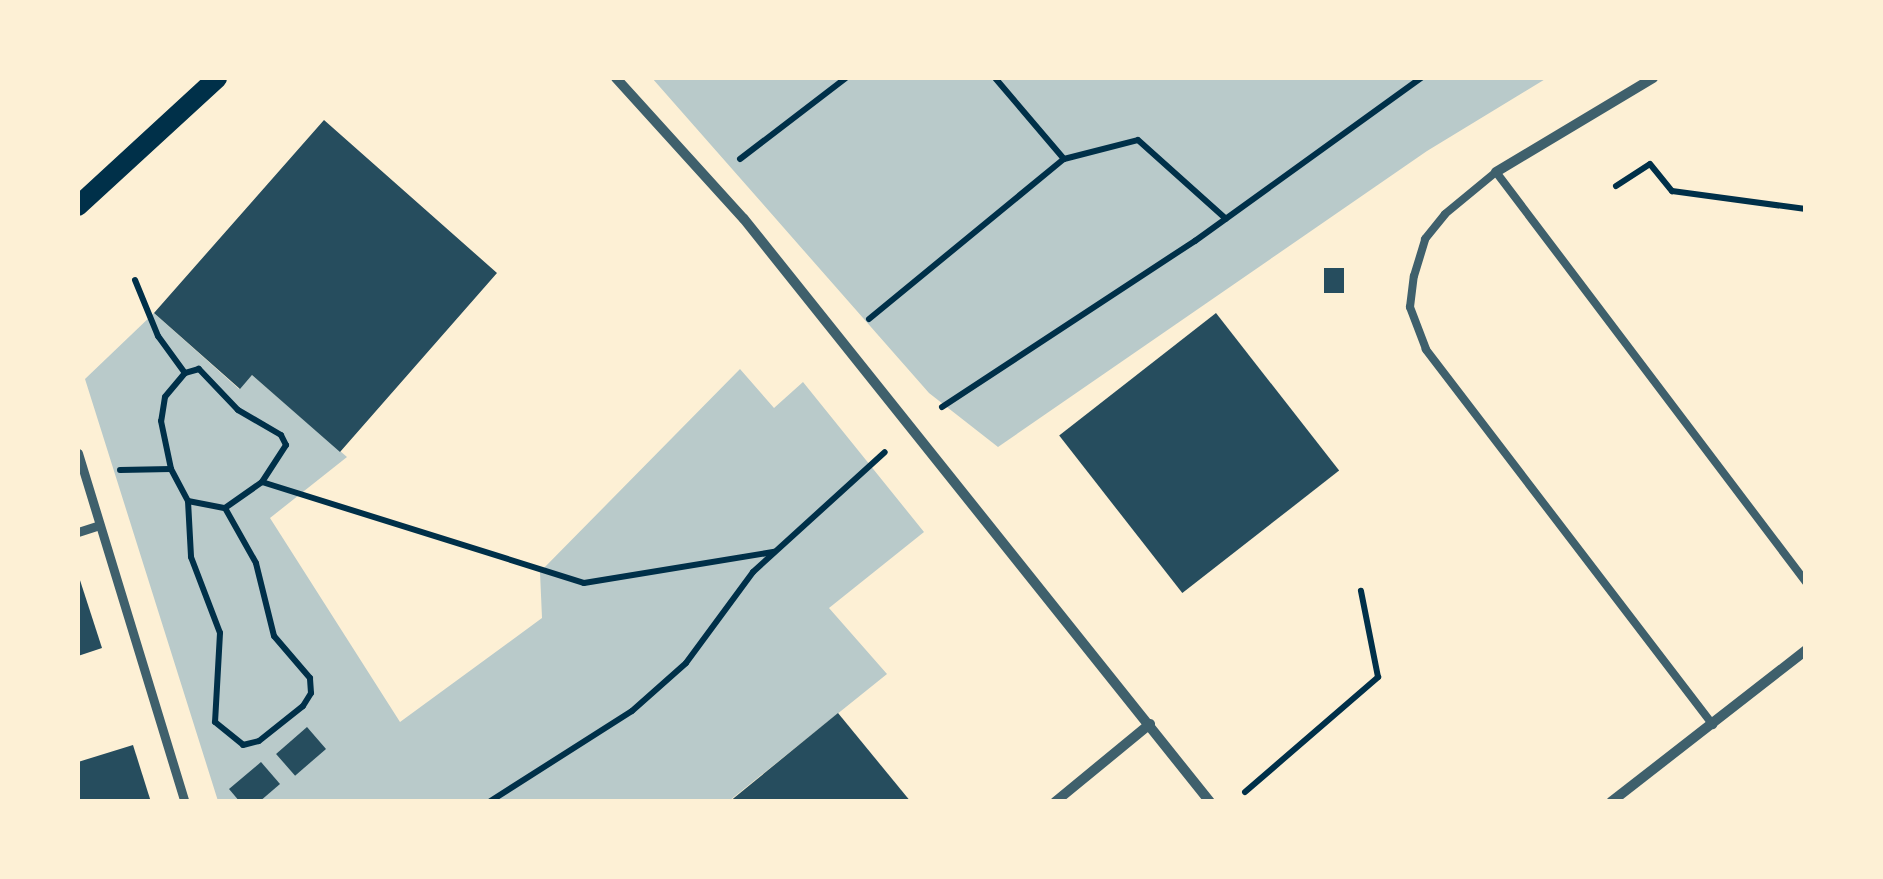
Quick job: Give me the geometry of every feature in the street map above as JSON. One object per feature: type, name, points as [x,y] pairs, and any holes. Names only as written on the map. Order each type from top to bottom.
[{"type":"main road","points":[[78,206],[217,78]]},
{"type":"street","points":[[616,78],[711,181],[843,341],[1210,802]]},
{"type":"street","points":[[1496,172],[1653,78]]},
{"type":"street","points":[[78,453],[185,802]]},
{"type":"street","points":[[78,532],[99,525]]},
{"type":"street","points":[[1611,802],[1806,650]]},
{"type":"street","points":[[1055,802],[1150,724]]},
{"type":"lane","points":[[1714,724],[1426,349],[1415,321],[1414,276],[1425,239],[1496,172],[1806,582]]},
{"type":"path","points":[[711,181],[846,78]]},
{"type":"path","points":[[995,78],[1064,158]]},
{"type":"path","points":[[488,802],[632,711],[686,663],[776,552],[911,428],[1226,219],[1421,78]]},
{"type":"path","points":[[843,341],[1064,158],[1138,140],[1226,219]]},
{"type":"path","points":[[1616,186],[1650,164],[1672,191],[1806,209]]},
{"type":"path","points":[[136,280],[158,336],[185,373]]},
{"type":"path","points":[[188,502],[225,508],[262,482],[281,460],[281,434],[238,410],[214,378],[199,369],[185,373],[166,397],[161,422],[171,469],[188,502],[191,558],[220,633],[215,722],[242,745],[259,741],[312,693],[310,678],[274,636],[256,563],[225,508]]},
{"type":"path","points":[[85,478],[140,465],[171,469]]},
{"type":"path","points":[[262,482],[584,583],[776,552]]},
{"type":"path","points":[[1235,802],[1378,677],[1361,590]]},
{"type":"shaded area","points":[[652,78],[1547,78],[1427,151],[998,447],[929,393]]},
{"type":"shaded area","points":[[154,313],[239,389],[252,375],[347,457],[270,518],[400,722],[542,618],[540,572],[740,369],[774,408],[803,382],[924,532],[829,608],[887,674],[729,801],[218,801],[85,379]]},
{"type":"building","points":[[324,120],[497,273],[340,452],[252,375],[240,389],[154,313]]},
{"type":"building","points":[[1324,268],[1344,268],[1344,293],[1324,293]]},
{"type":"building","points":[[1216,313],[1339,471],[1182,593],[1059,436]]},
{"type":"building","points":[[78,574],[102,648],[78,656]]},
{"type":"building","points":[[838,713],[911,802],[729,802]]},
{"type":"building","points":[[307,727],[326,749],[295,776],[276,754]]},
{"type":"building","points":[[133,745],[151,802],[78,802],[78,762]]},
{"type":"building","points":[[261,762],[280,784],[259,802],[240,802],[229,789]]}]
